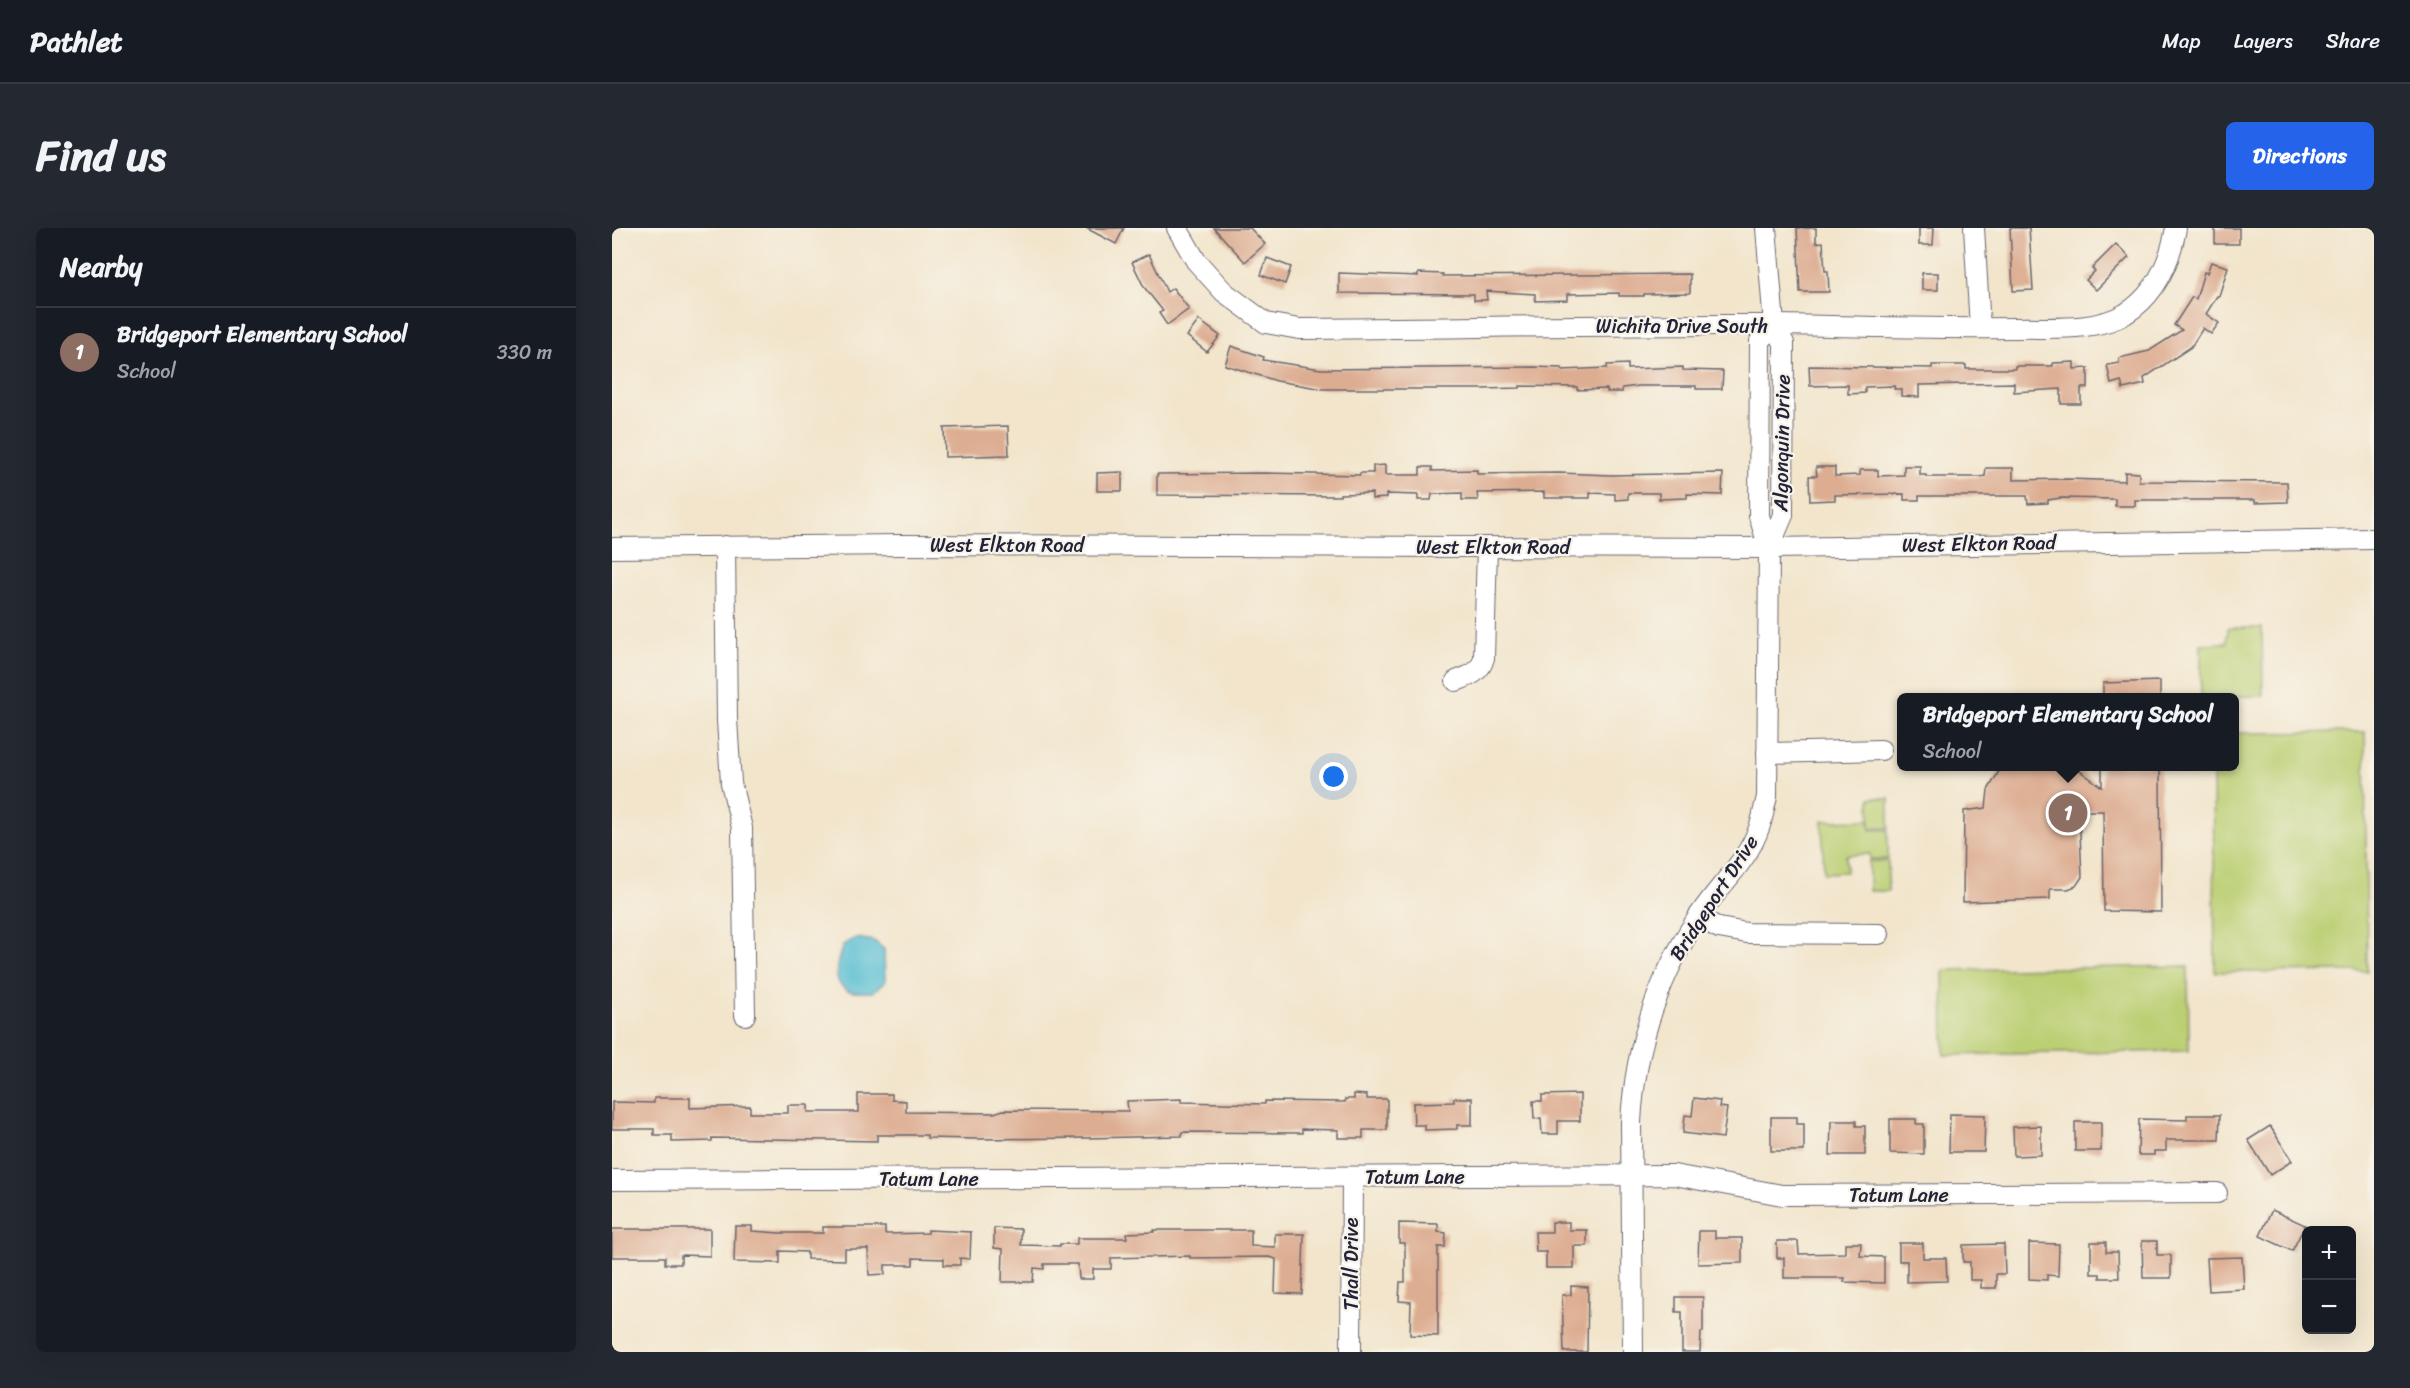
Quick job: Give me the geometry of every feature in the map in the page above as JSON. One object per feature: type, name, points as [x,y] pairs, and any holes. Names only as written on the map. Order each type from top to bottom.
[{"type":"street","name":"Wichita Drive South","points":[[1178,228],[1196,261],[1224,292],[1266,323],[1299,329],[2070,327],[2100,323],[2125,314],[2146,297],[2162,274],[2173,246],[2176,228]]},
{"type":"street","points":[[1766,228],[1774,326]]},
{"type":"street","points":[[1974,228],[1980,328]]},
{"type":"street","name":"Algonquin Drive","points":[[1769,548],[1759,516],[1760,341],[1774,326]]},
{"type":"street","name":"West Elkton Road","points":[[612,548],[925,545],[1769,548],[2374,539]]},
{"type":"street","points":[[725,546],[727,720],[731,783],[742,828],[745,1015]]},
{"type":"street","points":[[1456,681],[1477,672],[1484,658],[1487,548]]},
{"type":"street","name":"Bridgeport Drive","points":[[1633,1352],[1631,1175],[1633,1087],[1643,1040],[1672,960],[1698,917],[1742,859],[1759,829],[1767,797],[1769,548]]},
{"type":"street","points":[[1767,753],[1881,750]]},
{"type":"street","points":[[1698,917],[1719,928],[1748,933],[1879,934]]},
{"type":"street","name":"Tatum Lane","points":[[612,1180],[1631,1175],[1683,1176],[1782,1195],[2217,1193]]},
{"type":"street","name":"Thall Drive","points":[[1351,1352],[1352,1177]]},
{"type":"green space","points":[[2228,628],[2262,628],[2263,696],[2239,696],[2239,693],[2201,693],[2201,644],[2227,643]]},
{"type":"green space","points":[[2365,732],[2367,971],[2215,972],[2213,771],[2239,771],[2239,733]]},
{"type":"green space","points":[[1870,798],[1889,798],[1889,828],[1870,828]]},
{"type":"green space","points":[[1869,820],[1870,830],[1888,830],[1888,859],[1870,859],[1870,854],[1846,855],[1846,872],[1824,873],[1822,821]]},
{"type":"green space","points":[[1869,861],[1888,861],[1888,891],[1869,891]]},
{"type":"green space","points":[[2188,966],[2189,1051],[1944,1055],[1943,970]]},
{"type":"water","points":[[856,938],[874,941],[884,949],[885,982],[873,992],[849,991],[843,987],[837,977],[837,964],[843,945]]},
{"type":"building","points":[[1086,228],[1124,228],[1116,244]]},
{"type":"building","points":[[1214,228],[1250,228],[1265,244],[1245,262]]},
{"type":"building","points":[[1797,228],[1816,228],[1816,243],[1823,242],[1829,292],[1800,292]]},
{"type":"building","points":[[1919,228],[1934,228],[1933,245],[1919,245]]},
{"type":"building","points":[[2010,228],[2029,228],[2033,290],[2013,291]]},
{"type":"building","points":[[2215,228],[2239,228],[2239,244],[2215,244]]},
{"type":"building","points":[[2116,244],[2129,257],[2096,290],[2086,280],[2095,271],[2092,268]]},
{"type":"building","points":[[1149,254],[1167,292],[1173,288],[1189,309],[1167,325],[1159,313],[1163,311],[1144,287],[1132,262]]},
{"type":"building","points":[[1267,258],[1291,267],[1285,284],[1261,275]]},
{"type":"building","points":[[2211,262],[2228,267],[2219,296],[2206,314],[2219,323],[2211,334],[2203,328],[2191,347],[2144,378],[2145,384],[2123,389],[2121,381],[2111,384],[2107,365],[2119,363],[2119,358],[2149,351],[2182,330],[2174,325],[2192,297],[2196,299],[2204,272],[2207,273]]},
{"type":"building","points":[[1339,273],[1418,276],[1418,273],[1443,274],[1443,276],[1690,274],[1690,293],[1644,294],[1644,296],[1619,296],[1619,293],[1567,294],[1567,300],[1535,301],[1535,294],[1486,291],[1487,300],[1474,300],[1474,294],[1339,293]]},
{"type":"building","points":[[1922,273],[1938,273],[1938,290],[1922,290]]},
{"type":"building","points":[[1199,320],[1220,336],[1207,352],[1187,336]]},
{"type":"building","points":[[1231,346],[1264,357],[1263,360],[1321,369],[1534,367],[1562,368],[1562,370],[1607,368],[1607,365],[1628,364],[1628,369],[1683,367],[1683,370],[1723,371],[1722,389],[1696,389],[1696,386],[1639,386],[1622,388],[1622,392],[1607,392],[1607,389],[1577,390],[1577,387],[1520,386],[1520,388],[1481,389],[1323,389],[1277,381],[1225,365]]},
{"type":"building","points":[[2074,362],[2074,369],[2088,368],[2088,388],[2081,388],[2081,404],[2061,404],[2061,389],[2014,392],[2014,383],[1919,385],[1919,397],[1901,396],[1901,389],[1894,389],[1895,386],[1865,387],[1865,393],[1848,394],[1848,385],[1810,386],[1809,366],[1932,368],[1932,365],[1966,365],[1966,369],[2015,369],[2015,366],[2053,366],[2053,363]]},
{"type":"building","points":[[1008,426],[1009,455],[945,457],[944,428]]},
{"type":"building","points":[[1385,465],[1385,475],[1420,475],[1420,467],[1432,467],[1432,471],[1477,470],[1477,474],[1723,473],[1722,495],[1687,494],[1687,498],[1659,499],[1659,493],[1628,493],[1628,499],[1615,500],[1615,494],[1590,493],[1590,498],[1544,498],[1544,492],[1477,493],[1478,500],[1462,500],[1462,493],[1432,494],[1431,500],[1418,500],[1418,495],[1386,494],[1386,498],[1372,499],[1372,493],[1340,494],[1340,496],[1157,495],[1157,474],[1360,475],[1360,473],[1373,473],[1373,466]]},
{"type":"building","points":[[1904,466],[1920,466],[1920,475],[1926,475],[1926,477],[1980,477],[1985,476],[1986,468],[2013,468],[2013,480],[2125,481],[2125,472],[2139,473],[2139,481],[2287,482],[2288,502],[2135,500],[2135,506],[2115,506],[2115,499],[2061,498],[2048,500],[2048,503],[2028,504],[2027,496],[1919,496],[1919,500],[1904,500],[1904,494],[1835,495],[1835,500],[1810,501],[1809,476],[1817,476],[1816,467],[1835,467],[1835,476],[1860,475],[1860,470],[1878,470],[1878,476],[1904,475]]},
{"type":"building","points":[[1122,472],[1122,491],[1097,491],[1097,473]]},
{"type":"building","points":[[2160,681],[2160,693],[2103,693],[2103,683]]},
{"type":"building","points":[[1999,771],[2080,771],[2102,787],[2102,771],[2160,771],[2161,912],[2104,911],[2103,811],[2079,811],[2082,877],[2076,886],[2068,889],[2050,889],[2050,899],[1963,902],[1964,811],[1986,808],[1988,790]]},
{"type":"building","points":[[858,1094],[892,1094],[892,1100],[906,1101],[906,1112],[994,1113],[1003,1110],[1128,1111],[1127,1101],[1181,1099],[1181,1102],[1265,1104],[1265,1101],[1345,1102],[1345,1099],[1354,1099],[1354,1094],[1367,1095],[1367,1099],[1387,1099],[1387,1130],[1363,1130],[1363,1138],[1338,1138],[1338,1130],[1302,1129],[1302,1133],[1182,1132],[1182,1136],[1087,1138],[977,1139],[927,1138],[927,1135],[877,1135],[877,1141],[712,1138],[712,1141],[672,1142],[672,1135],[654,1135],[654,1129],[612,1129],[612,1102],[654,1103],[654,1098],[690,1098],[690,1108],[750,1106],[750,1113],[788,1113],[788,1105],[808,1105],[808,1112],[858,1112]]},
{"type":"building","points":[[1580,1094],[1580,1121],[1558,1121],[1558,1134],[1542,1134],[1541,1118],[1534,1119],[1533,1101],[1542,1101],[1542,1095]]},
{"type":"building","points":[[1454,1098],[1472,1098],[1472,1125],[1457,1125],[1457,1129],[1425,1130],[1425,1125],[1414,1125],[1413,1103],[1454,1102]]},
{"type":"building","points":[[1694,1098],[1720,1101],[1719,1107],[1727,1108],[1723,1138],[1683,1133],[1685,1115],[1692,1116]]},
{"type":"building","points":[[1950,1114],[1985,1115],[1984,1152],[1949,1152]]},
{"type":"building","points":[[2187,1115],[2220,1115],[2219,1140],[2166,1140],[2166,1151],[2154,1151],[2154,1155],[2138,1155],[2139,1119],[2187,1120]]},
{"type":"building","points":[[1771,1117],[1797,1117],[1797,1124],[1804,1124],[1804,1151],[1771,1151]]},
{"type":"building","points":[[1890,1119],[1916,1119],[1916,1124],[1924,1124],[1924,1154],[1890,1153]]},
{"type":"building","points":[[1831,1121],[1856,1121],[1856,1126],[1865,1126],[1865,1155],[1830,1155]]},
{"type":"building","points":[[2075,1122],[2101,1122],[2101,1151],[2075,1151]]},
{"type":"building","points":[[2041,1126],[2041,1155],[2014,1156],[2013,1127]]},
{"type":"building","points":[[2270,1126],[2292,1161],[2270,1175],[2248,1140]]},
{"type":"building","points":[[2272,1210],[2305,1225],[2302,1226],[2302,1231],[2292,1251],[2260,1236]]},
{"type":"building","points":[[1552,1222],[1569,1222],[1569,1230],[1587,1230],[1587,1246],[1574,1246],[1574,1268],[1546,1268],[1546,1252],[1536,1252],[1535,1232],[1552,1232]]},
{"type":"building","points":[[1399,1223],[1438,1224],[1438,1232],[1446,1233],[1445,1247],[1438,1247],[1438,1336],[1410,1335],[1411,1302],[1399,1301],[1400,1282],[1405,1282],[1405,1243],[1399,1243]]},
{"type":"building","points":[[735,1226],[752,1226],[752,1231],[780,1233],[823,1233],[823,1227],[885,1227],[885,1234],[928,1233],[928,1230],[971,1232],[970,1259],[960,1258],[960,1265],[944,1265],[944,1259],[913,1258],[913,1265],[885,1265],[885,1274],[869,1275],[868,1249],[845,1249],[845,1260],[807,1259],[807,1252],[780,1251],[780,1263],[734,1262]]},
{"type":"building","points":[[994,1228],[1021,1229],[1021,1245],[1060,1246],[1060,1244],[1077,1244],[1077,1238],[1127,1238],[1126,1233],[1154,1232],[1154,1230],[1251,1230],[1251,1246],[1275,1247],[1275,1234],[1304,1234],[1302,1294],[1275,1293],[1276,1259],[1269,1257],[1111,1258],[1111,1269],[1093,1269],[1093,1279],[1079,1279],[1078,1264],[1044,1264],[1044,1269],[1034,1268],[1033,1282],[1002,1282],[1003,1249],[994,1248]]},
{"type":"building","points":[[612,1229],[710,1229],[710,1256],[681,1255],[681,1264],[665,1264],[665,1257],[612,1257]]},
{"type":"building","points":[[1699,1231],[1715,1231],[1715,1238],[1742,1238],[1742,1263],[1698,1264]]},
{"type":"building","points":[[1777,1241],[1798,1241],[1799,1254],[1845,1253],[1845,1243],[1861,1243],[1860,1256],[1884,1257],[1884,1283],[1844,1282],[1845,1278],[1784,1278],[1784,1258],[1777,1258]]},
{"type":"building","points":[[2142,1241],[2157,1241],[2157,1255],[2171,1255],[2171,1278],[2143,1278]]},
{"type":"building","points":[[2091,1242],[2106,1242],[2106,1252],[2118,1252],[2119,1278],[2100,1278],[2100,1274],[2091,1274]]},
{"type":"building","points":[[1899,1243],[1923,1243],[1923,1258],[1946,1258],[1947,1281],[1907,1282],[1907,1261],[1899,1261]]},
{"type":"building","points":[[2029,1243],[2059,1244],[2058,1276],[2047,1275],[2047,1280],[2029,1279]]},
{"type":"building","points":[[2004,1244],[2005,1274],[1996,1274],[1996,1288],[1981,1288],[1981,1280],[1970,1280],[1970,1262],[1963,1262],[1963,1245]]},
{"type":"building","points":[[2242,1257],[2244,1289],[2209,1291],[2207,1258]]},
{"type":"building","points":[[1571,1286],[1588,1287],[1587,1352],[1564,1352],[1562,1295],[1571,1295]]},
{"type":"building","points":[[1676,1297],[1703,1297],[1703,1332],[1701,1332],[1700,1352],[1682,1352],[1682,1312],[1676,1312]]},
{"type":"place","name":"Bridgeport Elementary School","points":[[2068,813]]}]
